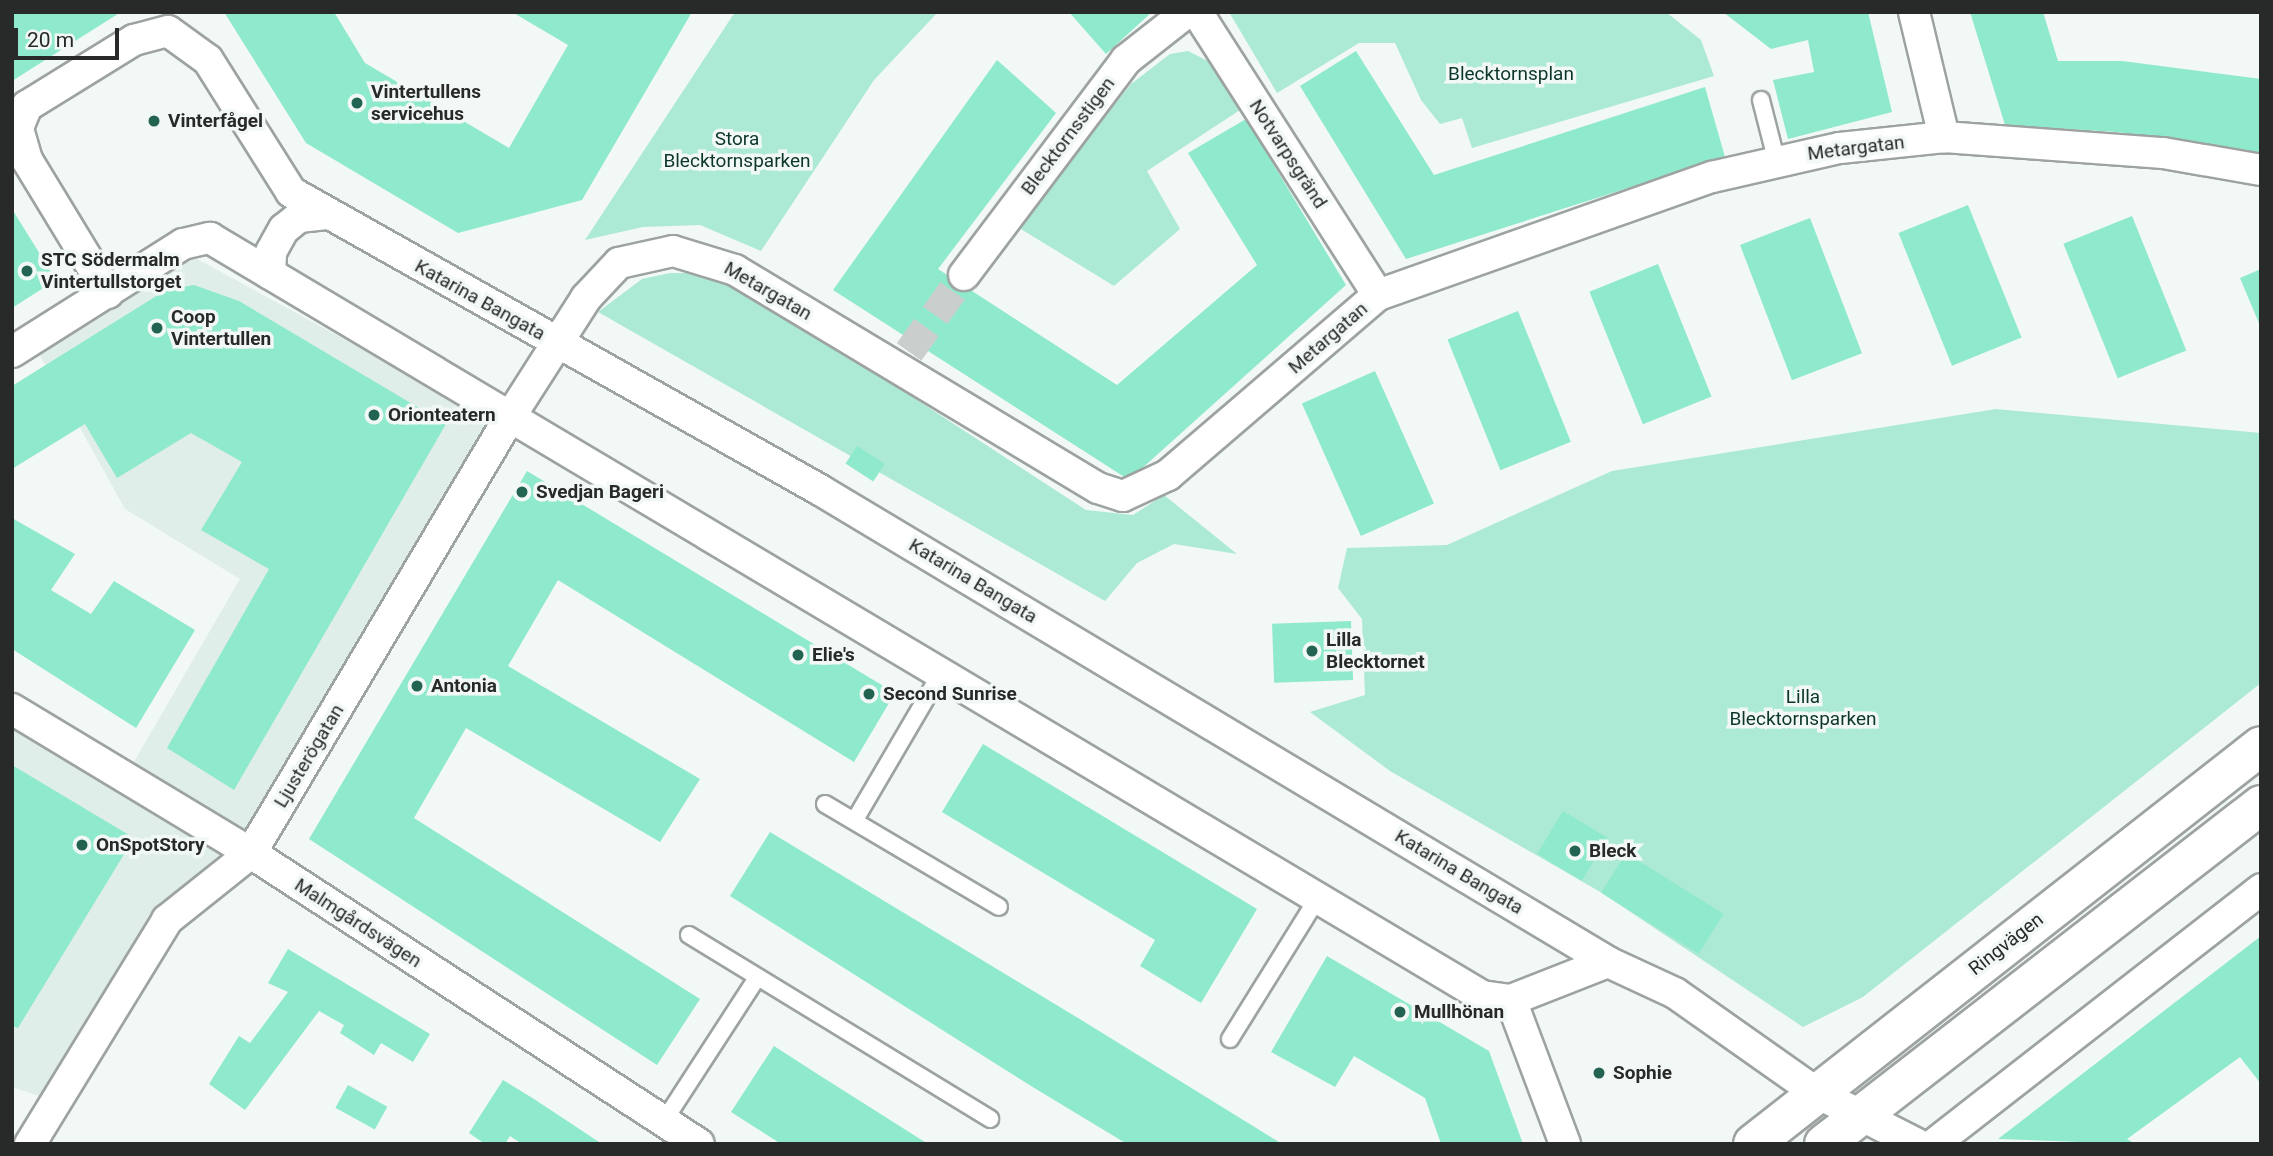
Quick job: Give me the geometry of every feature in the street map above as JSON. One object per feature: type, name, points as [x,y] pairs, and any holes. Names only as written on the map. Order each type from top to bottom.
[{"type":"main road","name":"Ringvägen","points":[[1753,1144],[2261,747]]},
{"type":"main road","points":[[1824,1144],[2261,805]]},
{"type":"street","name":"Blecktornsstigen","points":[[964,275],[1126,60],[1187,12]]},
{"type":"street","name":"Notvarpsgränd","points":[[1197,12],[1378,295]]},
{"type":"street","points":[[1914,12],[1944,137]]},
{"type":"street","name":"Katarina Bangata","points":[[108,293],[27,160],[18,128],[27,106],[134,40],[168,31],[190,42],[291,192],[820,490],[1608,962],[1675,993],[1817,1093],[1917,1144]]},
{"type":"street","name":"Metargatan","points":[[557,342],[586,298],[620,263],[673,251],[735,271],[903,360],[1122,496],[1168,475],[1378,295],[1776,159],[1944,137],[2163,153],[2261,170]]},
{"type":"street","points":[[270,274],[271,252],[284,229],[299,217],[329,214]]},
{"type":"street","points":[[12,352],[183,243],[210,238],[940,675],[1319,896],[1482,996],[1511,1000],[1608,962]]},
{"type":"street","name":"Ljusterögatan","points":[[30,1144],[167,920],[251,853],[557,342]]},
{"type":"street","name":"Malmgårdsvägen","points":[[12,709],[251,853],[699,1144]]},
{"type":"street","points":[[1934,1144],[2261,889]]},
{"type":"street","points":[[1511,1000],[1565,1144]]},
{"type":"lane","points":[[1761,100],[1776,159]]},
{"type":"lane","points":[[856,818],[940,675]]},
{"type":"lane","points":[[825,804],[856,818],[999,907]]},
{"type":"lane","points":[[1230,1040],[1319,896]]},
{"type":"lane","points":[[689,935],[990,1119]]},
{"type":"lane","points":[[664,1121],[757,978]]},
{"type":"shaded area","points":[[190,255],[505,427],[258,853],[159,920],[51,1100],[12,1087],[12,703],[128,772],[240,579],[125,509],[39,354]]},
{"type":"green space","name":"Stora Blecktornsparken","points":[[735,12],[938,12],[874,80],[761,251],[700,225],[643,227],[585,240]]},
{"type":"green space","name":"Blecktornsplan","points":[[1229,12],[1666,12],[1701,40],[1714,76],[1472,148],[1462,118],[1440,124],[1421,100],[1395,43],[1359,43],[1277,93]]},
{"type":"green space","points":[[1188,51],[1210,62],[1240,110],[1147,171],[1180,229],[1114,286],[1016,226],[1131,84],[1170,54]]},
{"type":"green space","points":[[670,273],[697,273],[756,295],[1086,510],[1133,515],[1164,495],[1237,554],[1174,544],[1137,563],[1105,601],[598,312],[642,279]]},
{"type":"green space","name":"Lilla Blecktornsparken","points":[[1996,409],[2261,433],[2261,683],[1863,997],[1803,1027],[1602,893],[1390,771],[1310,712],[1365,695],[1362,619],[1338,588],[1347,548],[1447,545],[1612,471]]},
{"type":"building","points":[[12,12],[121,12],[12,81]]},
{"type":"building","name":"Vintertullens servicehus","points":[[224,12],[334,12],[365,63],[509,148],[568,45],[512,12],[692,12],[582,200],[458,233],[306,143]]},
{"type":"building","points":[[1069,12],[1152,12],[1106,54]]},
{"type":"building","points":[[1723,12],[1868,12],[1892,112],[1788,139],[1773,80],[1814,72],[1808,40],[1771,49]]},
{"type":"building","points":[[1970,12],[2043,12],[2058,61],[2122,61],[2261,79],[2261,153],[2117,132],[2005,125]]},
{"type":"building","points":[[1356,51],[1434,175],[1705,87],[1725,157],[1406,259],[1300,86]]},
{"type":"building","points":[[997,60],[1056,113],[938,269],[1117,385],[1257,265],[1188,153],[1246,119],[1346,285],[1129,480],[833,290]]},
{"type":"building","points":[[1968,205],[2022,338],[1952,366],[1898,233]]},
{"type":"building","points":[[12,209],[56,280],[12,308]]},
{"type":"building","points":[[2132,216],[2186,350],[2118,378],[2063,244]]},
{"type":"building","points":[[1810,218],[1862,353],[1792,380],[1740,245]]},
{"type":"building","points":[[1658,264],[1712,397],[1643,424],[1589,292]]},
{"type":"building","points":[[2261,269],[2261,328],[2240,278]]},
{"type":"building","points":[[194,285],[239,301],[446,424],[234,790],[167,748],[269,569],[201,530],[242,462],[191,433],[117,478],[85,424],[12,469],[12,386],[166,290]]},
{"type":"building","points":[[1518,311],[1571,442],[1500,470],[1448,339]]},
{"type":"building","points":[[1375,371],[1434,503],[1361,536],[1302,404]]},
{"type":"building","points":[[857,446],[885,464],[873,482],[846,464]]},
{"type":"building","points":[[527,471],[895,693],[854,762],[558,580],[508,666],[700,779],[660,842],[466,728],[414,818],[700,999],[657,1065],[309,839]]},
{"type":"building","points":[[12,518],[75,554],[51,590],[91,614],[114,581],[195,630],[136,728],[12,649]]},
{"type":"building","name":"Lilla Blecktornet","points":[[1351,621],[1353,680],[1274,683],[1272,624]]},
{"type":"building","points":[[983,744],[1257,909],[1201,1003],[1140,966],[1155,940],[942,812]]},
{"type":"building","points":[[12,765],[134,838],[18,1028],[12,1026]]},
{"type":"building","points":[[1563,811],[1608,838],[1582,881],[1537,854]]},
{"type":"building","points":[[770,832],[1282,1144],[1127,1144],[1031,1086],[730,896]]},
{"type":"building","points":[[1626,853],[1724,914],[1699,954],[1601,893]]},
{"type":"building","points":[[2261,936],[2261,1084],[2240,1057],[2127,1139],[2135,1144],[1998,1139]]},
{"type":"building","points":[[288,949],[430,1034],[413,1062],[381,1043],[374,1055],[340,1033],[344,1025],[319,1011],[245,1110],[209,1084],[239,1036],[250,1043],[288,992],[268,983]]},
{"type":"building","points":[[1327,956],[1489,1051],[1523,1144],[1441,1144],[1425,1098],[1354,1056],[1335,1087],[1271,1052]]},
{"type":"building","points":[[774,1046],[928,1144],[781,1144],[731,1112]]},
{"type":"building","points":[[503,1080],[602,1144],[522,1144],[510,1136],[505,1144],[485,1144],[469,1133]]},
{"type":"building","points":[[348,1085],[387,1107],[375,1130],[335,1108]]},
{"type":"tunnel","points":[[909,352],[964,275]]},
{"type":"place","name":"Vintertullens servicehus","points":[[357,103]]},
{"type":"place","name":"Vinterfågel","points":[[154,121]]},
{"type":"place","name":"STC Södermalm Vintertullstorget","points":[[27,271]]},
{"type":"place","name":"Coop Vintertullen","points":[[157,328]]},
{"type":"place","name":"Orionteatern","points":[[374,415]]},
{"type":"place","name":"Svedjan Bageri","points":[[522,492]]},
{"type":"place","name":"Lilla Blecktornet","points":[[1312,651]]},
{"type":"place","name":"Elie's","points":[[798,655]]},
{"type":"place","name":"Antonia","points":[[417,686]]},
{"type":"place","name":"Second Sunrise","points":[[869,694]]},
{"type":"place","name":"OnSpotStory","points":[[82,845]]},
{"type":"place","name":"Bleck","points":[[1575,851]]},
{"type":"place","name":"Mullhönan","points":[[1400,1012]]},
{"type":"place","name":"Sophie","points":[[1599,1073]]}]
